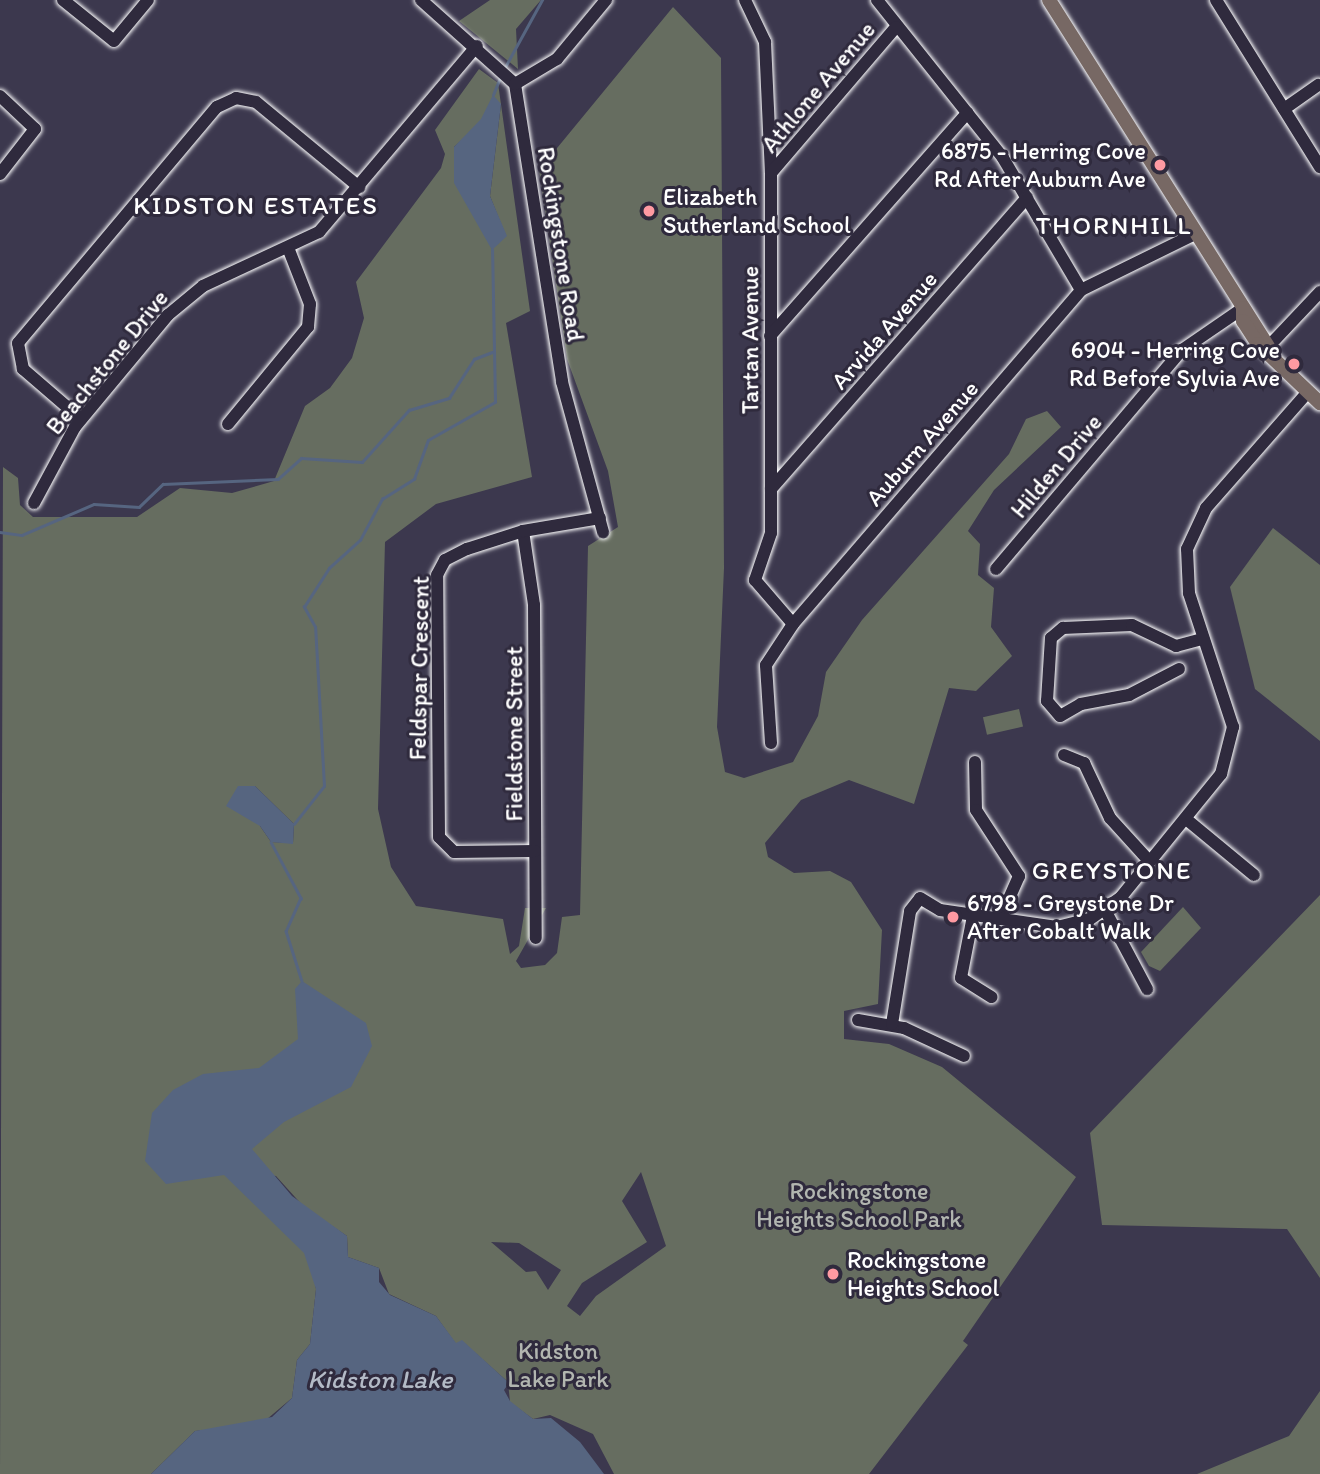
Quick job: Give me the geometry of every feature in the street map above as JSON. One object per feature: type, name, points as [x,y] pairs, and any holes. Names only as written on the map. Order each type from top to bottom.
[{"type":"main road","points":[[1049,0],[1243,308],[1243,321],[1258,344],[1268,348],[1320,403]]},
{"type":"street","points":[[63,0],[114,41],[148,0]]},
{"type":"street","points":[[421,0],[477,46],[515,84],[557,60],[606,0]]},
{"type":"street","name":"Tartan Avenue","points":[[745,0],[764,36],[771,173],[769,543],[755,583],[793,624]]},
{"type":"street","points":[[877,0],[967,113],[1027,198],[1081,290]]},
{"type":"street","points":[[1216,0],[1320,167]]},
{"type":"street","name":"Athlone Avenue","points":[[771,173],[896,27]]},
{"type":"street","name":"Beachstone Drive","points":[[34,503],[82,419],[185,299],[289,250],[319,232],[477,46]]},
{"type":"street","name":"Rockingstone Road","points":[[515,84],[562,382],[603,533]]},
{"type":"street","points":[[1283,109],[1318,85]]},
{"type":"street","points":[[0,96],[35,129],[0,174]]},
{"type":"street","points":[[82,419],[23,369],[18,343],[217,107],[236,98],[256,102],[359,187]]},
{"type":"street","points":[[770,336],[967,113]]},
{"type":"street","name":"Arvida Avenue","points":[[771,489],[1027,198]]},
{"type":"street","name":"Auburn Avenue","points":[[771,743],[766,665],[793,624],[1081,290],[1197,233]]},
{"type":"street","points":[[228,424],[308,327],[310,304],[289,250]]},
{"type":"street","points":[[1268,348],[1320,292]]},
{"type":"street","name":"Hilden Drive","points":[[996,569],[1182,350],[1243,308]]},
{"type":"street","points":[[892,1024],[914,903],[920,898],[940,911],[1057,927],[1104,908],[1150,862],[1221,774],[1233,743],[1229,713],[1202,639],[1185,574],[1192,533],[1308,392]]},
{"type":"street","name":"Feldspar Crescent","points":[[535,851],[454,852],[438,832],[439,571],[455,554],[523,531],[600,518]]},
{"type":"street","name":"Fieldstone Street","points":[[523,531],[534,605],[536,938]]},
{"type":"street","points":[[1179,669],[1133,693],[1081,704],[1060,716],[1047,701],[1051,638],[1063,628],[1132,625],[1176,646],[1202,639]]},
{"type":"street","points":[[1064,755],[1084,763],[1110,818],[1150,862]]},
{"type":"street","points":[[975,762],[976,810],[1019,876],[1002,904],[1000,919]]},
{"type":"street","points":[[1186,819],[1254,875]]},
{"type":"street","points":[[1104,908],[1147,989]]},
{"type":"street","points":[[973,916],[961,978],[991,997]]},
{"type":"street","points":[[858,1020],[892,1024],[964,1056]]},
{"type":"green space","points":[[490,0],[541,0],[516,29],[518,69],[459,21]]},
{"type":"green space","points":[[673,7],[721,58],[722,221],[754,222],[722,226],[724,568],[717,727],[725,772],[744,778],[793,762],[818,716],[826,672],[862,620],[1009,454],[1026,419],[1047,411],[1061,427],[994,490],[968,531],[980,544],[978,575],[994,588],[991,627],[1012,656],[976,691],[949,688],[914,804],[849,780],[801,800],[765,843],[768,857],[794,873],[830,871],[851,882],[882,930],[878,1004],[844,1011],[844,1039],[889,1044],[942,1067],[1076,1177],[963,1341],[968,1345],[869,1474],[614,1474],[593,1434],[550,1415],[533,1419],[510,1402],[508,1382],[462,1341],[456,1344],[436,1316],[389,1294],[379,1268],[348,1257],[347,1236],[304,1207],[276,1176],[221,1171],[309,1241],[316,1289],[310,1344],[297,1360],[292,1398],[260,1425],[195,1431],[151,1474],[0,1474],[3,467],[18,478],[20,505],[33,517],[137,517],[180,488],[232,493],[274,481],[305,406],[330,388],[352,358],[364,318],[356,282],[441,168],[445,154],[435,130],[479,69],[498,83],[501,104],[530,311],[506,323],[532,477],[436,504],[385,542],[378,809],[391,867],[416,906],[503,919],[510,954],[519,946],[525,908],[546,908],[516,961],[521,968],[545,965],[557,953],[562,917],[580,915],[588,546],[618,527],[608,471],[567,359],[539,170]],"holes":[[[501,104],[490,196],[506,236],[454,147]],[[255,786],[294,824],[293,843],[271,842],[260,826]],[[641,1172],[666,1246],[596,1296],[580,1316],[567,1306],[582,1283],[647,1242],[622,1201]],[[491,1242],[519,1243],[561,1270],[548,1290],[536,1271],[526,1272]]]},
{"type":"green space","points":[[1273,528],[1320,565],[1320,741],[1255,689],[1230,587]]},
{"type":"green space","points":[[1019,709],[1023,727],[987,735],[983,717]]},
{"type":"green space","points":[[1320,895],[1320,1278],[1287,1229],[1102,1225],[1090,1133]]},
{"type":"green space","points":[[1183,907],[1201,928],[1160,971],[1149,966],[1141,952]]},
{"type":"green space","points":[[1320,1391],[1320,1474],[1197,1474],[1289,1436]]},
{"type":"water","points":[[493,95],[501,104],[490,196],[507,236],[492,250],[454,183],[454,147],[481,119]]},
{"type":"water","points":[[238,786],[255,786],[294,824],[293,844],[271,842],[260,826],[226,806]]},
{"type":"water","name":"Kidston Lake","points":[[302,981],[366,1023],[372,1046],[351,1087],[284,1122],[252,1149],[292,1196],[347,1236],[348,1257],[379,1268],[379,1282],[390,1295],[436,1316],[456,1343],[462,1340],[509,1383],[504,1390],[510,1401],[533,1419],[551,1418],[580,1442],[604,1474],[151,1474],[195,1431],[272,1417],[292,1398],[297,1360],[310,1344],[316,1289],[304,1253],[224,1175],[166,1184],[145,1161],[152,1113],[173,1090],[203,1074],[259,1068],[298,1039],[295,989]]},
{"type":"waterway","points":[[504,69],[542,0]]},
{"type":"waterway","points":[[493,95],[500,78]]},
{"type":"waterway","points":[[294,824],[324,786],[315,627],[304,607],[329,568],[360,540],[382,499],[414,479],[428,440],[495,402],[492,250]]},
{"type":"waterway","points":[[0,532],[22,535],[94,504],[139,507],[163,484],[278,479],[301,458],[362,462],[409,410],[449,398],[474,359],[492,352]]},
{"type":"waterway","points":[[271,842],[301,898],[286,931],[302,981]]},
{"type":"place","name":"6875 - Herring Cove Rd After Auburn Ave","points":[[1160,165]]},
{"type":"place","name":"Elizabeth Sutherland School","points":[[649,211]]},
{"type":"place","name":"6904 - Herring Cove Rd Before Sylvia Ave","points":[[1294,364]]},
{"type":"place","name":"6798 - Greystone Dr After Cobalt Walk","points":[[953,917]]},
{"type":"place","name":"Rockingstone Heights School","points":[[833,1274]]},
{"type":"district","name":"KIDSTON ESTATES","points":[[256,206]]},
{"type":"district","name":"THORNHILL","points":[[1114,226]]},
{"type":"district","name":"GREYSTONE","points":[[1112,871]]},
{"type":"park label","name":"Rockingstone Heights School Park","points":[[859,1205]]},
{"type":"park label","name":"Kidston Lake Park","points":[[558,1365]]}]
